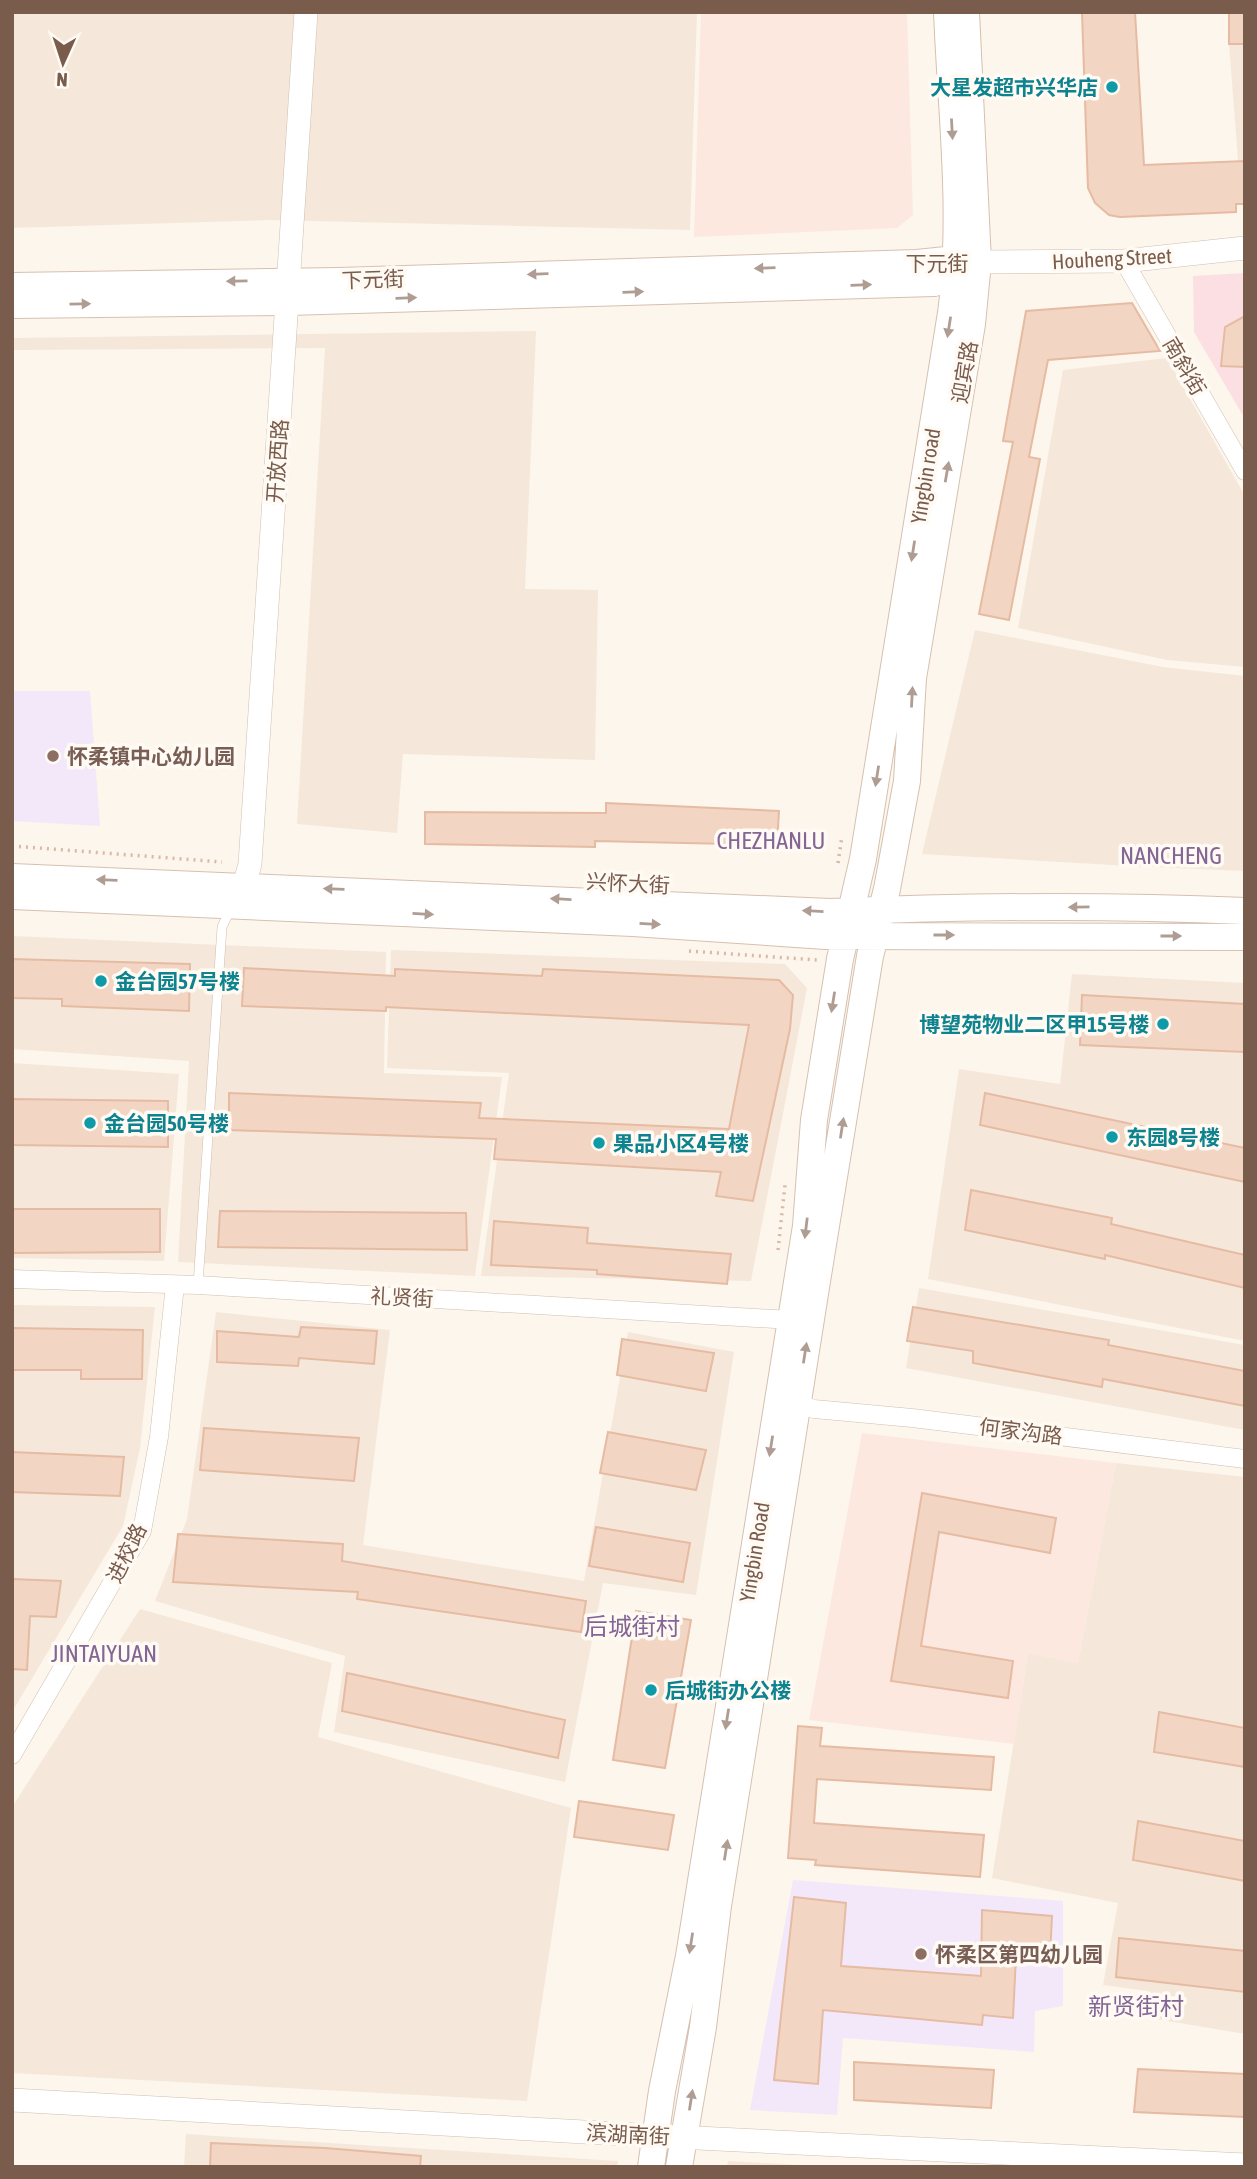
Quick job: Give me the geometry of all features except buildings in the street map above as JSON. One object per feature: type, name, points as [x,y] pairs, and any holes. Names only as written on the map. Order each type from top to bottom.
[{"type":"main road","name":"Yingbin road","points":[[850,923],[963,266],[947,12]]},
{"type":"main road","name":"迎宾路","points":[[875,935],[907,781],[913,678],[972,324],[963,266],[966,12]]},
{"type":"main road","name":"下元街","points":[[12,305],[917,263],[963,266]]},
{"type":"main road","name":"下元街","points":[[12,286],[289,291]]},
{"type":"main road","name":"兴怀大街","points":[[12,877],[816,911],[875,935],[1245,937]]},
{"type":"main road","name":"兴怀大街","points":[[12,896],[242,885]]},
{"type":"main road","name":"兴怀大街","points":[[850,923],[881,909],[1150,907],[1245,911]]},
{"type":"main road","name":"Yingbin Road","points":[[651,2167],[689,1956],[791,1320],[806,1226],[814,1120],[840,958],[850,923]]},
{"type":"main road","name":"Yingbin Road","points":[[679,2167],[703,2027],[730,1823],[875,935]]},
{"type":"street","name":"开放西路","points":[[242,885],[289,291],[306,12]]},
{"type":"street","name":"Houheng Street","points":[[963,266],[1124,261],[1245,248]]},
{"type":"street","name":"南斜街","points":[[1124,261],[1245,471]]},
{"type":"street","name":"礼贤街","points":[[12,1279],[198,1285],[791,1320]]},
{"type":"street","name":"进校路","points":[[12,1755],[142,1531],[159,1437],[175,1284]]},
{"type":"street","name":"何家沟路","points":[[797,1404],[814,1409],[912,1418],[1245,1459]]},
{"type":"street","name":"滨湖南街","points":[[12,2099],[656,2136],[1245,2165]]},
{"type":"lane","points":[[198,1285],[222,927],[242,885]]},
{"type":"path","points":[[12,846],[242,885]]},
{"type":"shaded area","points":[[12,12],[697,12],[690,230],[271,220],[12,228]]},
{"type":"shaded area","points":[[701,12],[907,12],[913,215],[897,228],[694,237]]},
{"type":"shaded area","points":[[1245,12],[1245,204],[1238,204],[1238,160],[1229,44]]},
{"type":"shaded area","points":[[1245,273],[1245,419],[1194,332],[1193,276]]},
{"type":"shaded area","points":[[536,331],[525,589],[598,590],[595,760],[403,754],[397,833],[297,824],[325,348],[12,350],[12,338]]},
{"type":"shaded area","points":[[1167,358],[1245,496],[1245,667],[1167,660],[1018,628],[1063,370]]},
{"type":"shaded area","points":[[975,630],[1163,667],[1245,676],[1245,871],[922,854]]},
{"type":"shaded area","name":"怀柔镇中心幼儿园","points":[[12,691],[90,691],[100,826],[12,821]]},
{"type":"shaded area","points":[[12,936],[386,952],[384,1073],[502,1077],[475,1276],[178,1262],[189,1061],[12,1049]]},
{"type":"shaded area","points":[[391,950],[785,964],[807,988],[751,1281],[481,1276],[509,1073],[387,1068]]},
{"type":"shaded area","points":[[1072,974],[1245,983],[1245,1341],[928,1279],[959,1069],[1060,1084]]},
{"type":"shaded area","points":[[12,1063],[179,1074],[164,1261],[12,1258]]},
{"type":"shaded area","points":[[919,1288],[1245,1345],[1245,1430],[906,1368]]},
{"type":"shaded area","points":[[12,1305],[155,1307],[140,1448],[123,1526],[12,1712]]},
{"type":"shaded area","points":[[216,1312],[390,1330],[363,1545],[584,1581],[628,1332],[734,1352],[696,1595],[603,1583],[565,1782],[334,1732],[345,1656],[155,1601],[187,1519]]},
{"type":"shaded area","points":[[862,1433],[1116,1463],[1078,1663],[1028,1653],[1014,1744],[809,1720]]},
{"type":"shaded area","points":[[1116,1463],[1245,1477],[1245,2034],[1144,2017],[1148,1991],[1103,1985],[1118,1903],[992,1878],[1028,1653],[1078,1662]]},
{"type":"shaded area","points":[[140,1609],[332,1663],[318,1737],[571,1808],[527,2101],[12,2073],[12,1807]]},
{"type":"shaded area","name":"怀柔区第四幼儿园","points":[[793,1880],[1063,1901],[1063,2006],[1035,2011],[1034,2052],[843,2038],[837,2115],[750,2110]]},
{"type":"shaded area","points":[[186,2134],[618,2161],[617,2167],[184,2167]]},
{"type":"shaded area","points":[[728,2161],[839,2167],[727,2167]]},
{"type":"place","name":"大星发超市兴华店","points":[[1112,87]]},
{"type":"place","name":"怀柔镇中心幼儿园","points":[[53,756]]},
{"type":"place","name":"金台园57号楼","points":[[101,981]]},
{"type":"place","name":"博望苑物业二区甲15号楼","points":[[1163,1024]]},
{"type":"place","name":"金台园50号楼","points":[[90,1123]]},
{"type":"place","name":"东园8号楼","points":[[1112,1137]]},
{"type":"place","name":"果品小区4号楼","points":[[599,1143]]},
{"type":"place","name":"后城街办公楼","points":[[651,1690]]},
{"type":"place","name":"怀柔区第四幼儿园","points":[[921,1954]]},
{"type":"district","name":"CHEZHANLU","points":[[771,840]]},
{"type":"district","name":"NANCHENG","points":[[1171,855]]},
{"type":"district","name":"后城街村","points":[[632,1626]]},
{"type":"district","name":"JINTAIYUAN","points":[[104,1653]]},
{"type":"district","name":"新贤街村","points":[[1136,2006]]}]
